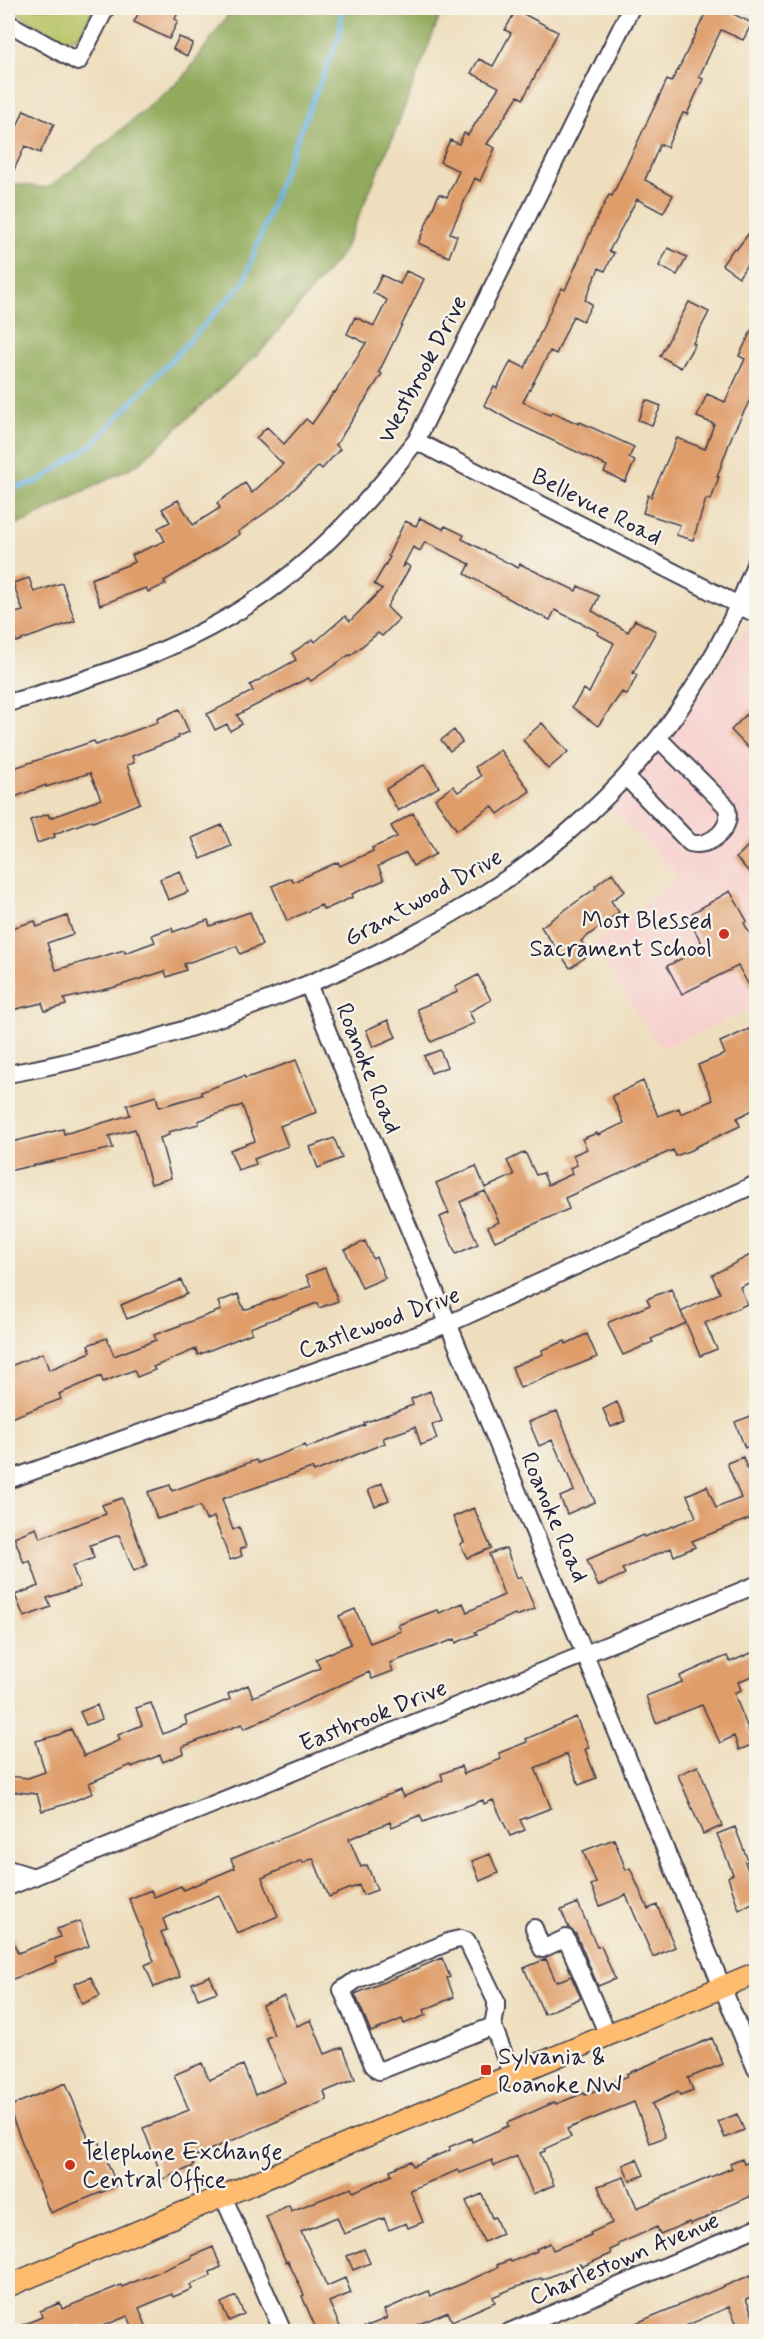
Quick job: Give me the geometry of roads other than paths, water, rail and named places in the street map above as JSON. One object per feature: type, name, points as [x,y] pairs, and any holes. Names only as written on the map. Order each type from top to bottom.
[{"type":"main road","points":[[8,2286],[756,1974]]},
{"type":"street","points":[[8,23],[78,62],[106,8]]},
{"type":"street","name":"Westbrook Drive","points":[[8,703],[118,667],[194,635],[232,615],[292,573],[344,526],[381,486],[416,441],[632,8]]},
{"type":"street","name":"Bellevue Road","points":[[416,441],[756,614]]},
{"type":"street","name":"Grantwood Drive","points":[[8,1074],[136,1044],[241,1010],[308,984],[422,931],[499,885],[564,837],[594,811],[659,739],[706,670],[740,605],[756,562]]},
{"type":"street","points":[[626,777],[690,843],[698,845],[711,841],[726,826],[729,819],[726,806],[659,739]]},
{"type":"street","name":"Roanoke Road","points":[[308,984],[587,1654],[756,2069]]},
{"type":"street","name":"Castlewood Drive","points":[[8,1480],[448,1324],[756,1184]]},
{"type":"street","name":"Eastbrook Drive","points":[[8,1887],[756,1585]]},
{"type":"street","points":[[8,1869],[34,1877]]},
{"type":"street","points":[[534,1928],[542,1948],[566,1938],[608,2035]]},
{"type":"street","points":[[493,2026],[379,2071],[373,2065],[342,1989],[356,1980],[451,1941],[460,1939],[467,1941],[496,2001],[493,2026],[512,2075]]},
{"type":"street","points":[[223,2196],[283,2331]]},
{"type":"street","name":"Charlestown Avenue","points":[[509,2331],[756,2228]]},
{"type":"waterway","points":[[8,490],[37,482],[93,444],[244,282],[284,171],[340,34],[342,8]]},
{"type":"place","name":"Most Blessed Sacrament School","points":[[724,934]]},
{"type":"place","name":"Sylvania & Roanoke NW","points":[[486,2070]]},
{"type":"place","name":"Telephone Exchange Central Office","points":[[70,2165]]}]
